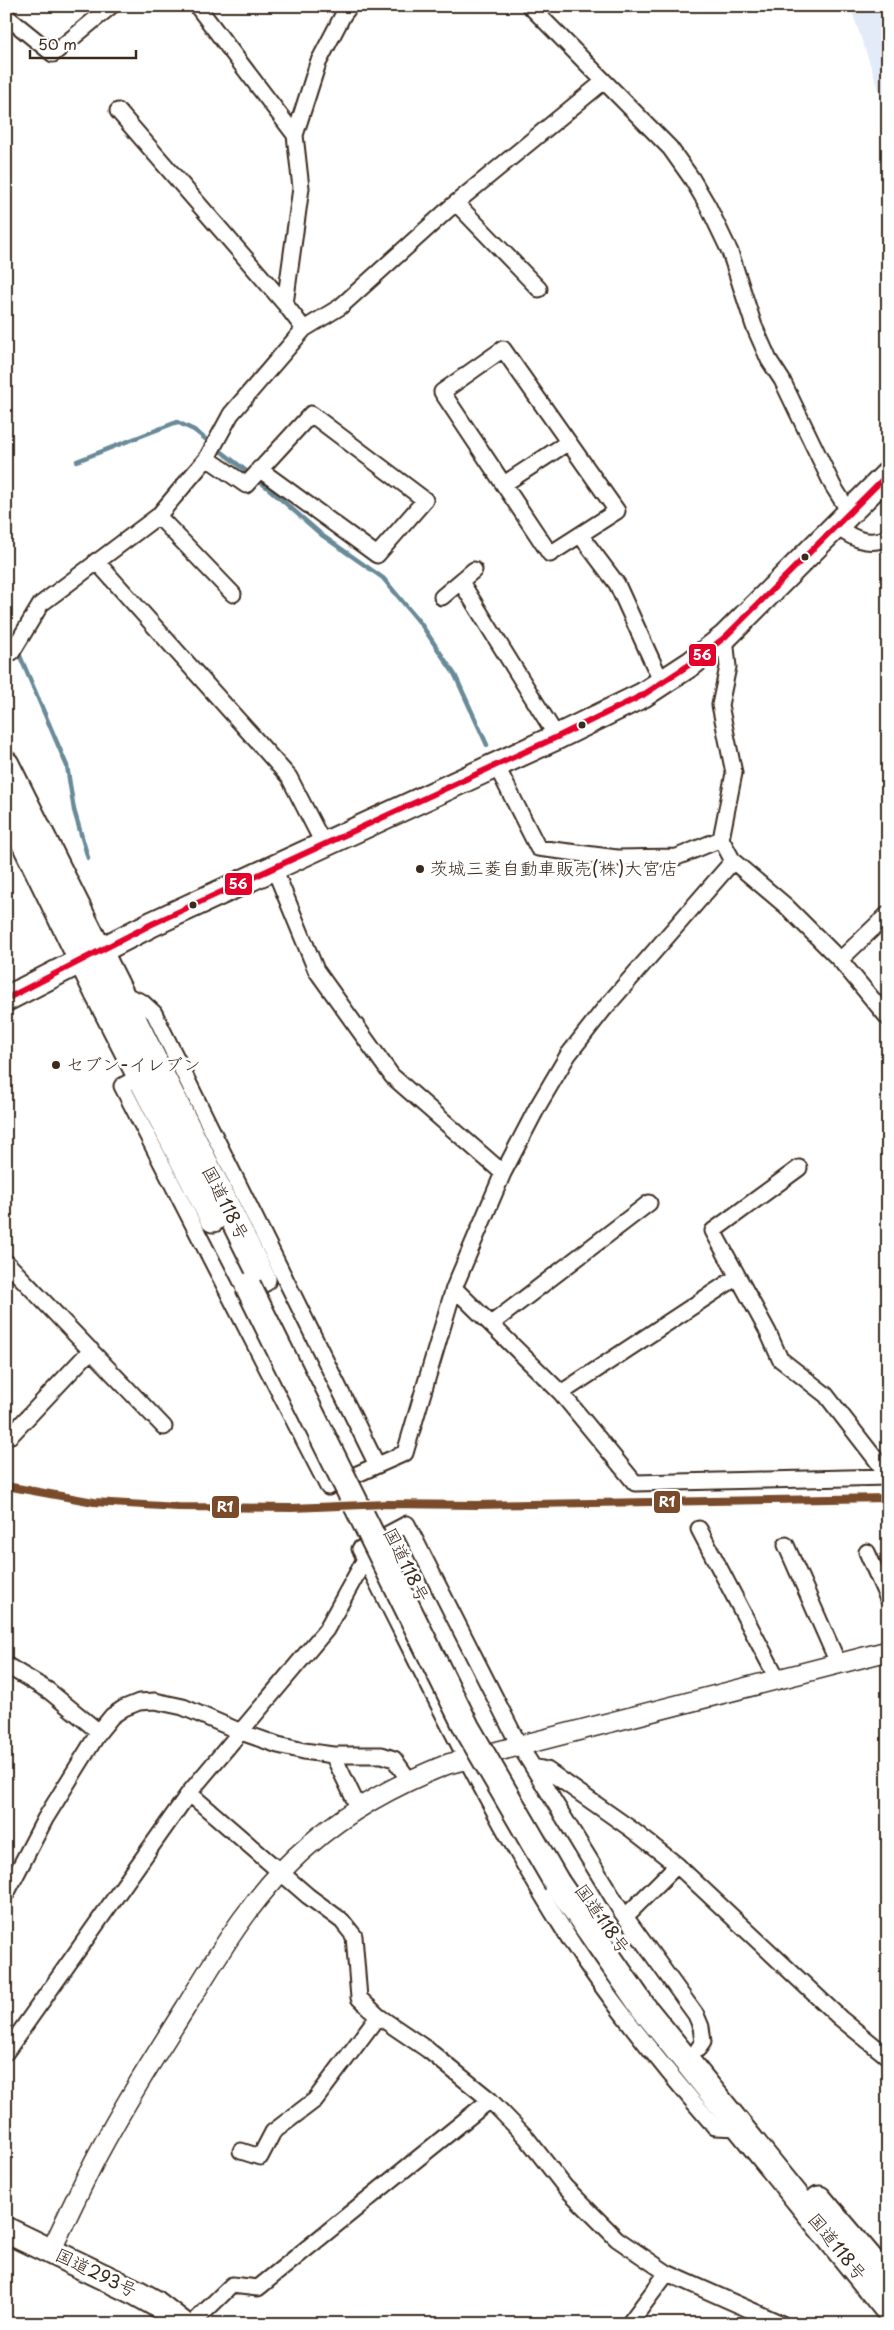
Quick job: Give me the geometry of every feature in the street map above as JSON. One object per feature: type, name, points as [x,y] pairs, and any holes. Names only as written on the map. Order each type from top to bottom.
[{"type":"highway","name":"国道118号","points":[[6,764],[91,954],[140,1076],[256,1283],[565,1880],[643,2007],[888,2310]]},
{"type":"highway","name":"国道118号","points":[[6,805],[91,954],[122,994],[256,1283]]},
{"type":"highway","name":"国道118号","points":[[565,1880],[749,2117],[888,2280]]},
{"type":"highway","name":"国道293号","points":[[6,2230],[137,2293],[155,2303],[182,2324]]},
{"type":"main road","points":[[6,999],[91,954],[557,737],[623,705],[662,683],[725,637],[888,474]]},
{"type":"street","points":[[6,16],[53,54],[111,6]]},
{"type":"street","points":[[197,6],[295,135]]},
{"type":"street","points":[[285,304],[301,188],[295,135],[318,63],[343,14],[350,6]]},
{"type":"street","points":[[530,6],[670,148],[708,206],[730,252],[763,346],[782,380],[833,486],[843,520],[853,538],[863,542],[877,542],[888,538]]},
{"type":"street","points":[[6,655],[12,652],[41,604],[158,516],[207,458],[230,414],[304,329],[340,307],[456,203],[603,82]]},
{"type":"street","points":[[118,111],[285,304],[304,329]]},
{"type":"street","points":[[456,203],[539,289]]},
{"type":"street","points":[[503,349],[617,511],[581,536],[550,554],[504,484],[442,392],[503,349]]},
{"type":"street","points":[[207,458],[246,485],[259,469],[311,414],[425,500],[377,555],[259,469]]},
{"type":"street","points":[[504,484],[568,443]]},
{"type":"street","points":[[158,516],[233,594]]},
{"type":"street","points":[[581,536],[617,584],[662,683]]},
{"type":"street","points":[[96,561],[289,777],[324,845]]},
{"type":"street","points":[[442,598],[474,570]]},
{"type":"street","points":[[461,582],[557,737]]},
{"type":"street","points":[[725,637],[728,667],[720,705],[734,773],[721,840],[733,861],[786,906],[840,960],[888,1018]]},
{"type":"street","points":[[496,765],[538,848],[617,858],[677,857],[721,840]]},
{"type":"street","points":[[140,1076],[122,1086],[328,1487],[405,1452],[454,1288],[502,1173],[568,1055],[604,1009],[733,861]]},
{"type":"street","points":[[274,868],[316,970],[392,1076],[502,1173]]},
{"type":"street","points":[[840,960],[888,914]]},
{"type":"street","points":[[122,994],[142,1002],[154,1013],[377,1465]]},
{"type":"street","points":[[799,1168],[713,1231],[768,1332],[780,1360],[826,1395],[888,1476]]},
{"type":"street","points":[[491,1324],[649,1203]]},
{"type":"street","points":[[6,1262],[164,1427]]},
{"type":"street","points":[[562,1393],[737,1277]]},
{"type":"street","points":[[454,1288],[562,1393],[635,1483],[888,1476]]},
{"type":"street","points":[[11,1435],[91,1350]]},
{"type":"street","points":[[698,2049],[703,2042],[701,2027],[696,2015],[625,1917],[519,1746],[407,1524],[360,1549],[465,1759],[530,1875],[568,1935],[627,2020],[715,2127],[740,2128]]},
{"type":"street","points":[[699,1529],[777,1678]]},
{"type":"street","points":[[786,1545],[838,1664]]},
{"type":"street","points":[[867,1552],[888,1599]]},
{"type":"street","points":[[6,2052],[189,1793],[326,1630],[365,1558]]},
{"type":"street","points":[[51,2251],[125,2105],[246,1913],[280,1873],[308,1846],[358,1807],[409,1780],[465,1759],[888,1651]]},
{"type":"street","points":[[6,1665],[49,1692],[99,1732]]},
{"type":"street","points":[[6,1894],[45,1819],[99,1732],[112,1716],[138,1702],[155,1701],[183,1707],[241,1732],[278,1745],[333,1755],[382,1755],[394,1759],[409,1780]]},
{"type":"street","points":[[333,1755],[358,1807]]},
{"type":"street","points":[[533,1767],[547,1770],[631,1829],[677,1865],[840,2018],[888,2057]]},
{"type":"street","points":[[189,1793],[280,1873],[342,1921],[354,1936],[359,1998],[378,2016],[428,2050],[490,2100],[526,2137],[565,2187],[617,2239],[667,2272],[782,2324]]},
{"type":"street","points":[[625,1917],[677,1865]]},
{"type":"street","points":[[241,2151],[260,2157],[273,2132],[315,2100],[378,2016]]},
{"type":"street","points":[[192,2324],[232,2286],[258,2288],[490,2100]]},
{"type":"street","points":[[629,2324],[667,2272]]},
{"type":"shaded area","points":[[850,6],[888,6],[888,116]]},
{"type":"waterway","points":[[77,461],[177,422],[194,430],[268,488],[323,536],[383,578],[421,624],[455,675],[487,745]]},
{"type":"waterway","points":[[6,623],[14,642]]},
{"type":"waterway","points":[[17,649],[67,766],[74,810],[88,858]]},
{"type":"transit line","name":"56","points":[[6,999],[152,924],[557,737],[643,695],[692,663],[725,637],[888,474]]},
{"type":"transit line","name":"R1","points":[[6,1486],[94,1502],[178,1507],[292,1508],[387,1504],[476,1505],[888,1498]]},
{"type":"place","name":"茨城三菱自動車販売(株)大宮店","points":[[420,869]]},
{"type":"place","name":"セブン-イレブン","points":[[56,1065]]}]
